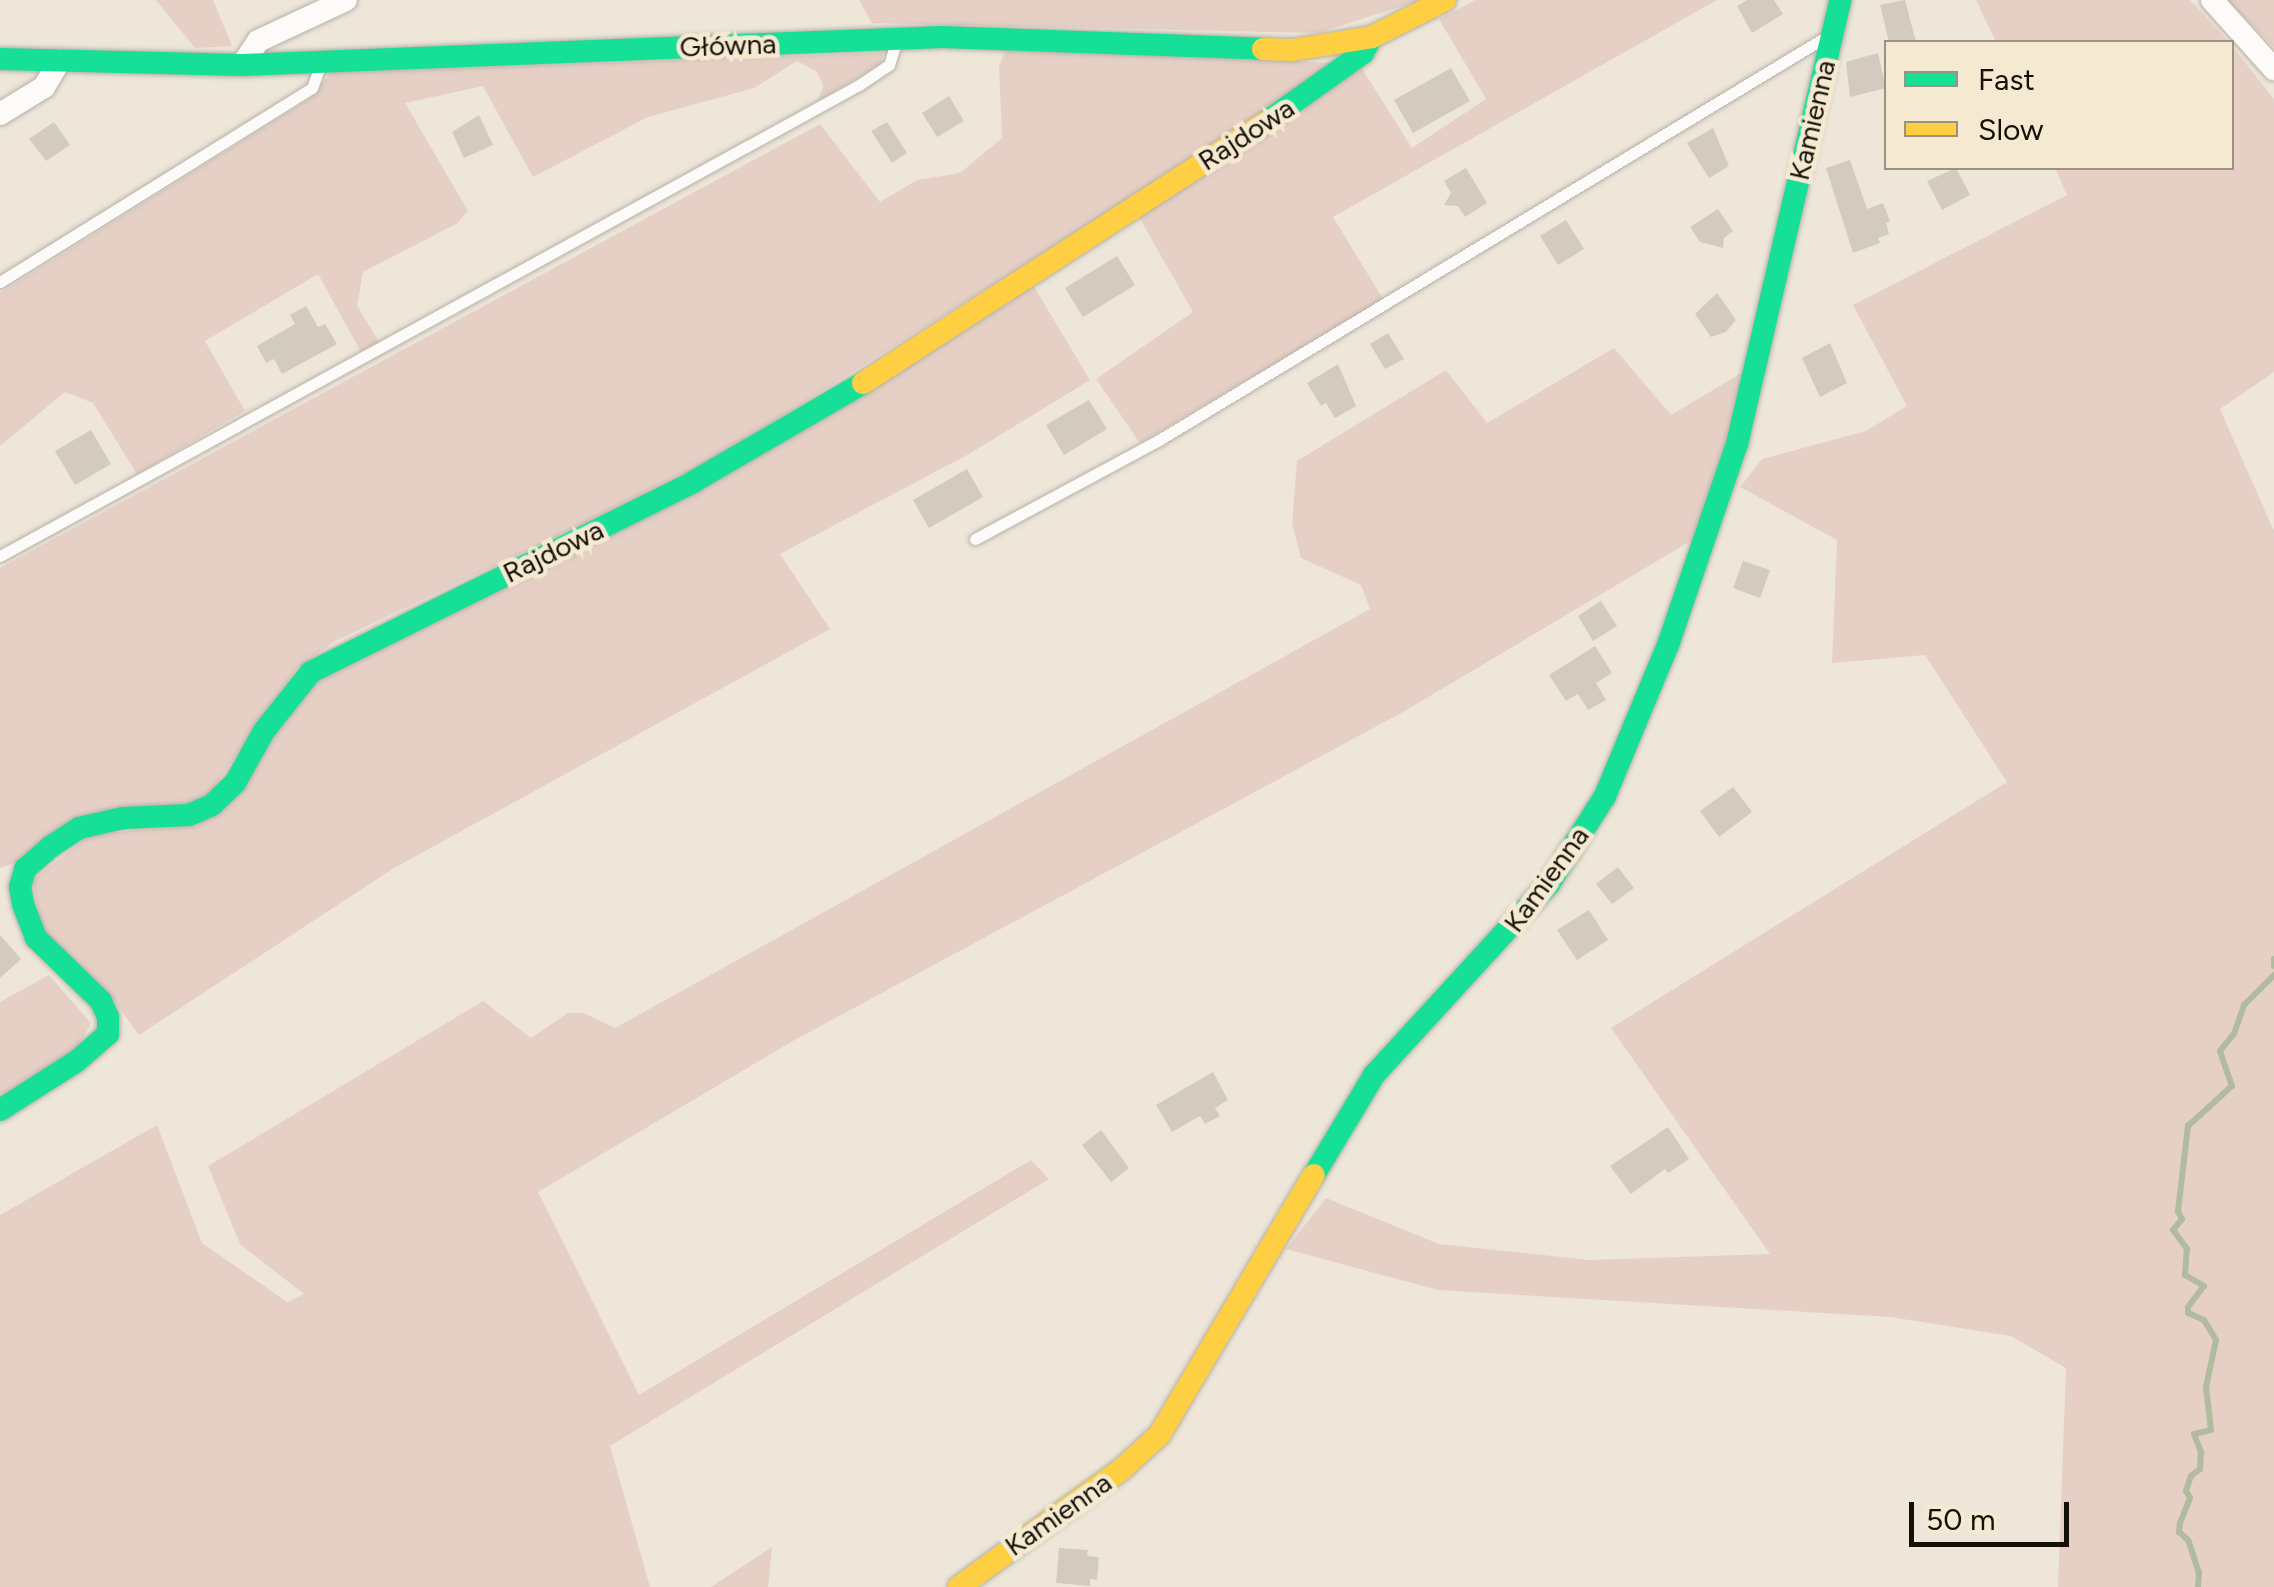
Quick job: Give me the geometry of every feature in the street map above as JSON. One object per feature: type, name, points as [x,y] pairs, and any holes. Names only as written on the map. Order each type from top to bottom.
[{"type":"street","points":[[242,65],[258,41],[346,0]]},
{"type":"street","name":"Główna","points":[[0,59],[242,65],[1010,37],[1294,50],[1372,37],[1445,0]]},
{"type":"street","name":"Kamienna","points":[[958,1587],[1122,1469],[1160,1434],[1198,1378],[1374,1075],[1549,884],[1605,796],[1668,645],[1737,444],[1840,0]]},
{"type":"street","points":[[2212,0],[2274,69]]},
{"type":"street","name":"Rajdowa","points":[[0,1110],[78,1061],[108,1034],[108,1018],[100,1001],[36,938],[24,904],[20,887],[26,869],[50,846],[79,828],[123,818],[189,815],[212,805],[234,783],[264,730],[311,672],[694,482],[860,385],[1318,88],[1362,53],[1372,37]]},
{"type":"street","points":[[0,114],[44,87],[60,60]]},
{"type":"lane","points":[[975,539],[1159,440],[1832,33]]},
{"type":"lane","points":[[0,556],[859,85],[889,65],[896,40]]},
{"type":"lane","points":[[0,282],[312,88],[321,63]]},
{"type":"shaded area","points":[[156,0],[213,0],[232,46],[195,48]]},
{"type":"shaded area","points":[[859,0],[1422,0],[1318,33],[872,23]]},
{"type":"shaded area","points":[[1475,0],[1717,0],[1333,217],[1383,299],[1140,443],[1096,379],[1193,312],[1139,217],[1359,64],[1412,148],[1486,99],[1439,19]]},
{"type":"shaded area","points":[[1976,0],[2190,0],[2227,40],[1995,40]]},
{"type":"shaded area","points":[[2227,0],[2274,0],[2274,47]]},
{"type":"shaded area","points":[[1007,48],[1334,63],[1314,84],[692,472],[335,641],[296,669],[206,799],[0,868],[0,568],[820,124],[880,202],[917,180],[960,173],[1002,138],[999,66]]},
{"type":"shaded area","points":[[2234,49],[2274,99],[2274,372],[2220,409],[2274,531],[2274,1587],[2058,1587],[2066,1368],[2011,1336],[1890,1317],[1438,1290],[1286,1249],[1326,1198],[1439,1244],[1589,1260],[1770,1254],[1611,1028],[2007,782],[1925,655],[1832,663],[1837,540],[1740,487],[1762,459],[1866,431],[1907,406],[1853,305],[2067,195],[2056,170],[2234,170]]},
{"type":"shaded area","points":[[883,53],[881,64],[818,101],[823,85],[817,72],[797,61],[754,88],[648,117],[533,177],[483,86],[405,103],[468,211],[456,224],[363,272],[357,306],[379,342],[361,352],[318,274],[205,341],[245,411],[137,474],[93,403],[65,392],[0,446],[0,293],[311,98],[330,73]]},
{"type":"shaded area","points":[[1033,285],[1090,380],[969,454],[780,554],[830,629],[394,868],[139,1035],[107,991],[42,934],[33,880],[92,834],[196,826],[313,681]]},
{"type":"shaded area","points":[[1614,348],[1671,415],[1750,368],[1694,539],[1403,712],[791,1042],[538,1192],[639,1395],[1031,1160],[1049,1179],[610,1446],[650,1587],[0,1587],[0,1215],[157,1125],[202,1243],[287,1302],[304,1294],[240,1244],[208,1166],[483,1001],[531,1038],[568,1013],[584,1013],[615,1028],[1370,609],[1361,585],[1301,558],[1292,524],[1297,461],[1446,370],[1487,423]]},
{"type":"shaded area","points":[[49,975],[91,1023],[77,1049],[0,1095],[0,1002]]},
{"type":"shaded area","points":[[772,1547],[768,1587],[711,1587]]},
{"type":"building","points":[[1747,0],[1774,0],[1783,14],[1752,33],[1737,6]]},
{"type":"building","points":[[1905,0],[1915,40],[1889,40],[1880,5]]},
{"type":"building","points":[[1878,53],[1884,88],[1850,97],[1846,62]]},
{"type":"building","points":[[1451,68],[1470,101],[1413,133],[1394,100]]},
{"type":"building","points":[[949,96],[964,121],[937,137],[922,113]]},
{"type":"building","points":[[479,115],[493,145],[464,158],[452,132]]},
{"type":"building","points":[[54,122],[70,145],[46,161],[29,139]]},
{"type":"building","points":[[887,122],[907,153],[892,163],[871,131]]},
{"type":"building","points":[[1713,128],[1729,166],[1709,178],[1687,143]]},
{"type":"building","points":[[1850,160],[1867,209],[1883,203],[1890,221],[1886,223],[1889,234],[1878,238],[1880,243],[1853,253],[1826,168]]},
{"type":"building","points":[[1466,168],[1487,203],[1465,217],[1458,206],[1444,205],[1451,193],[1444,181]]},
{"type":"building","points":[[1957,170],[1970,195],[1942,210],[1927,181]]},
{"type":"building","points":[[1718,209],[1733,231],[1724,238],[1723,248],[1700,242],[1690,227]]},
{"type":"building","points":[[1566,220],[1584,249],[1558,265],[1540,236]]},
{"type":"building","points":[[1117,256],[1135,285],[1083,317],[1065,288]]},
{"type":"building","points":[[1717,293],[1736,320],[1726,332],[1711,337],[1695,314]]},
{"type":"building","points":[[306,306],[318,327],[325,324],[337,344],[282,374],[274,359],[266,363],[257,346],[295,324],[290,315]]},
{"type":"building","points":[[1388,333],[1404,359],[1385,369],[1370,344]]},
{"type":"building","points":[[1830,343],[1847,383],[1820,397],[1802,358]]},
{"type":"building","points":[[1338,364],[1356,406],[1335,418],[1326,403],[1321,406],[1307,383]]},
{"type":"building","points":[[1089,400],[1107,429],[1064,455],[1046,425]]},
{"type":"building","points":[[91,430],[111,464],[75,485],[55,451]]},
{"type":"building","points":[[967,469],[983,497],[929,528],[913,500]]},
{"type":"building","points":[[1743,561],[1770,570],[1760,598],[1733,588]]},
{"type":"building","points":[[1601,601],[1617,626],[1593,641],[1578,616]]},
{"type":"building","points":[[1595,646],[1612,673],[1596,683],[1606,700],[1588,710],[1578,694],[1566,701],[1549,675]]},
{"type":"building","points":[[1733,787],[1752,812],[1719,837],[1700,811]]},
{"type":"building","points":[[1618,867],[1634,888],[1612,904],[1596,884]]},
{"type":"building","points":[[1589,910],[1608,940],[1577,960],[1557,930]]},
{"type":"building","points":[[0,935],[21,959],[0,978]]},
{"type":"building","points":[[1213,1072],[1228,1100],[1215,1108],[1220,1116],[1205,1124],[1200,1116],[1172,1132],[1156,1105]]},
{"type":"building","points":[[1668,1127],[1689,1159],[1668,1173],[1665,1169],[1631,1194],[1610,1166]]},
{"type":"building","points":[[1101,1130],[1129,1168],[1111,1182],[1082,1145]]},
{"type":"building","points":[[1059,1548],[1088,1550],[1087,1556],[1099,1557],[1097,1580],[1090,1579],[1090,1586],[1056,1583]]},
{"type":"waterway","points":[[2274,959],[2274,966]]},
{"type":"waterway","points":[[2198,1587],[2199,1573],[2188,1540],[2179,1532],[2190,1498],[2186,1491],[2191,1476],[2200,1469],[2201,1452],[2194,1434],[2211,1430],[2206,1387],[2216,1340],[2204,1320],[2188,1313],[2188,1307],[2204,1286],[2185,1275],[2187,1249],[2173,1230],[2182,1219],[2178,1211],[2188,1126],[2232,1086],[2220,1051],[2234,1034],[2244,1005],[2274,975]]},
{"type":"traffic: fast","points":[[1314,1175],[1374,1075],[1549,884],[1605,796],[1668,645],[1737,444],[1840,0]]},
{"type":"traffic: fast","points":[[0,59],[242,65],[942,37],[1263,49]]},
{"type":"traffic: fast","points":[[1266,122],[1363,53],[1372,37]]},
{"type":"traffic: fast","points":[[0,1110],[77,1061],[108,1034],[108,1017],[101,1001],[36,938],[23,904],[20,887],[25,869],[50,847],[79,828],[123,818],[189,815],[212,805],[235,783],[264,731],[311,672],[693,482],[863,383]]},
{"type":"traffic: slow","points":[[1263,49],[1293,50],[1372,37],[1445,0]]},
{"type":"traffic: slow","points":[[863,383],[1266,122]]},
{"type":"traffic: slow","points":[[959,1587],[1122,1469],[1160,1434],[1314,1175]]}]
